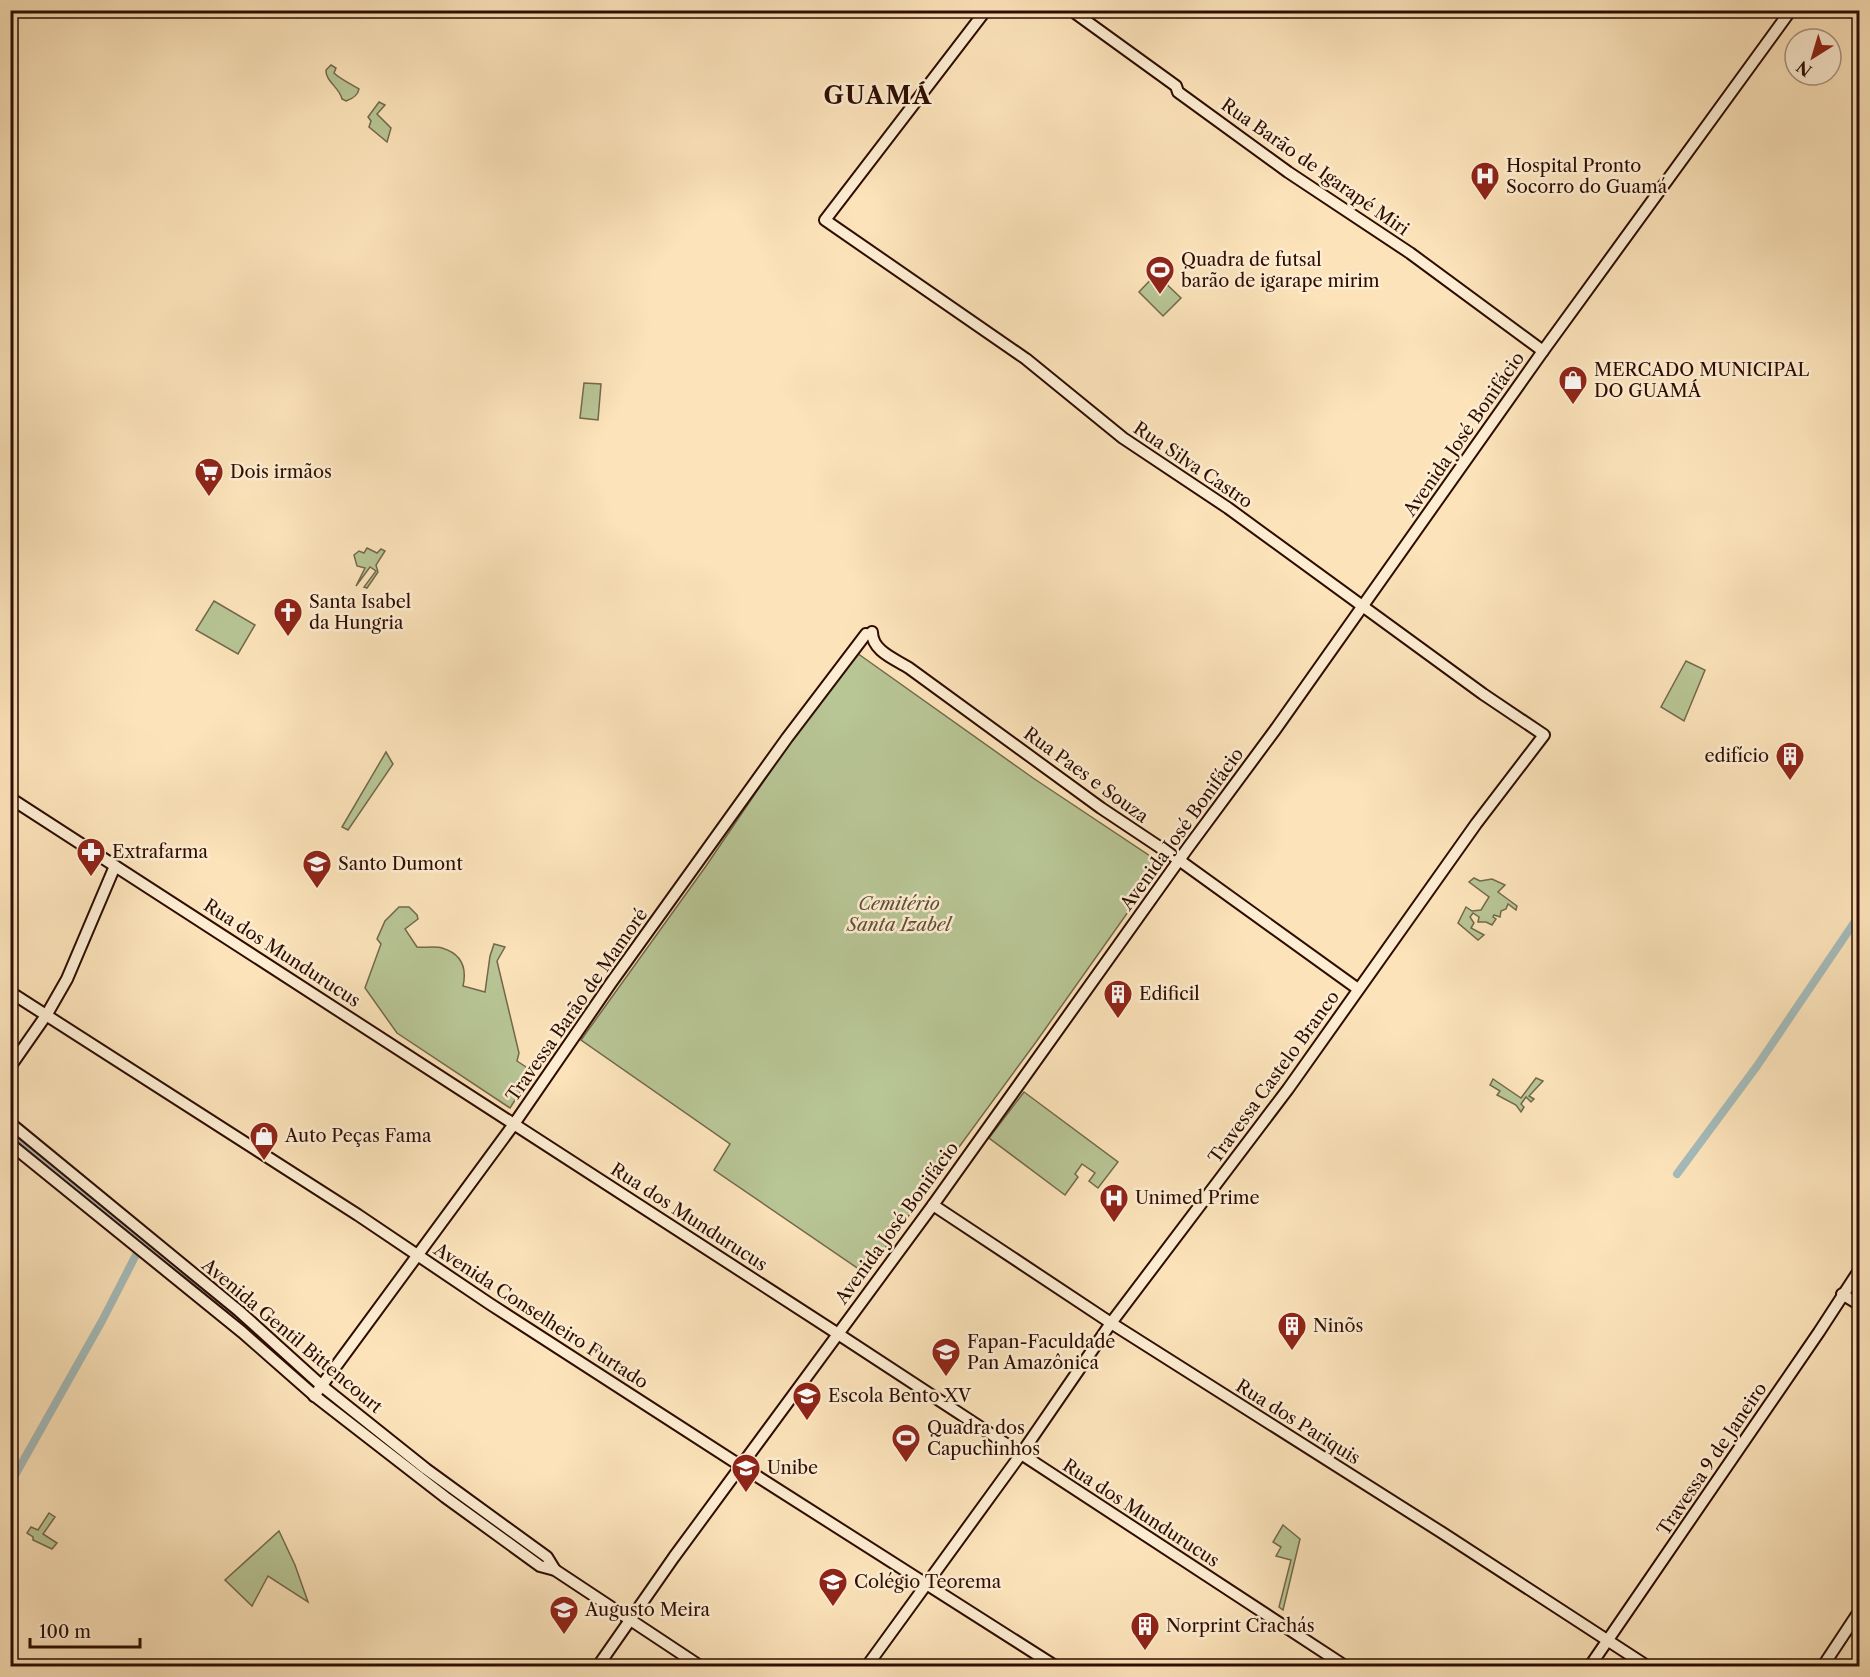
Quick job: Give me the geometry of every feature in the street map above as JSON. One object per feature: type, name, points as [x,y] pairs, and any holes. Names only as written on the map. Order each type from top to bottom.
[{"type":"street","name":"Rua Silva Castro","points":[[986,10],[825,219],[1026,359],[1104,424],[1228,508],[1483,694],[1544,735]]},
{"type":"street","name":"Rua Barão de Igarapé Miri","points":[[1071,10],[1176,86],[1178,92],[1288,172],[1410,253],[1543,351]]},
{"type":"street","name":"Avenida José Bonifácio","points":[[598,1666],[674,1557],[933,1205],[1179,860],[1275,730],[1543,351],[1791,10]]},
{"type":"street","name":"Rua Paes e Souza","points":[[869,633],[876,646],[883,652],[909,668],[1358,989]]},
{"type":"street","name":"Travessa Barão de Mamoré","points":[[318,1391],[514,1124],[822,690],[869,633]]},
{"type":"street","name":"Rua Paes e Souza","points":[[854,651],[869,648],[883,652]]},
{"type":"street","name":"Travessa Castelo Branco","points":[[867,1666],[1021,1454],[1111,1323],[1288,1089],[1476,824],[1544,735]]},
{"type":"street","name":"Rua dos Mundurucus","points":[[12,798],[837,1333],[1345,1666]]},
{"type":"street","points":[[10,1067],[47,1014],[67,979],[116,866]]},
{"type":"street","name":"Avenida Conselheiro Furtado","points":[[10,992],[418,1254],[741,1467],[1055,1666]]},
{"type":"street","name":"Avenida Gentil Bittencourt","points":[[10,1123],[223,1298],[318,1391]]},
{"type":"street","name":"Avenida Gentil Bittencourt","points":[[10,1144],[318,1391],[547,1557],[555,1570],[700,1666]]},
{"type":"street","name":"Rua dos Pariquis","points":[[933,1205],[1111,1323],[1441,1532],[1647,1666]]},
{"type":"street","name":"Travessa 9 de Janeiro","points":[[1590,1666],[1860,1269]]},
{"type":"street","points":[[1842,1294],[1860,1305]]},
{"type":"street","points":[[1823,1666],[1860,1610]]},
{"type":"green space","points":[[331,65],[336,68],[334,73],[336,75],[359,89],[352,98],[346,101],[342,99],[339,91],[328,78],[326,70]]},
{"type":"green space","points":[[379,102],[385,105],[377,114],[391,128],[387,142],[369,127],[371,121],[368,117]]},
{"type":"green space","name":"Quadra de futsal barão de igarape mirim","points":[[1156,274],[1181,298],[1163,316],[1139,292]]},
{"type":"green space","points":[[584,383],[601,384],[598,420],[580,418]]},
{"type":"green space","points":[[367,548],[377,553],[381,549],[385,551],[376,565],[378,572],[367,588],[364,587],[376,571],[370,567],[356,586],[365,568],[357,566],[354,555],[359,551],[364,553]]},
{"type":"green space","points":[[214,601],[255,625],[238,654],[196,630]]},
{"type":"green space","name":"Cemitério Santa Izabel","points":[[857,653],[1033,778],[1162,864],[1036,1042],[866,1274],[714,1170],[730,1144],[581,1040],[706,866],[791,741]]},
{"type":"green space","points":[[1686,661],[1705,670],[1684,721],[1661,707]]},
{"type":"green space","points":[[386,752],[393,764],[348,830],[342,827]]},
{"type":"green space","points":[[1474,878],[1480,881],[1492,879],[1505,885],[1498,892],[1517,906],[1516,910],[1508,904],[1506,909],[1501,911],[1500,917],[1494,915],[1496,919],[1492,925],[1478,922],[1479,917],[1473,913],[1470,917],[1474,923],[1471,928],[1484,935],[1478,940],[1458,923],[1466,907],[1472,911],[1481,910],[1489,897],[1469,882]]},
{"type":"green space","points":[[399,907],[409,907],[417,915],[418,919],[405,929],[417,947],[442,948],[454,954],[462,962],[463,986],[485,992],[494,944],[505,947],[497,961],[519,1053],[517,1061],[532,1074],[510,1108],[397,1033],[365,988],[381,944],[377,939],[385,921]]},
{"type":"green space","points":[[1536,1078],[1543,1081],[1529,1096],[1534,1099],[1531,1102],[1526,1097],[1521,1104],[1524,1107],[1521,1112],[1516,1105],[1497,1095],[1500,1091],[1490,1085],[1493,1079],[1521,1098]]},
{"type":"green space","points":[[1024,1092],[1118,1162],[1098,1188],[1089,1181],[1095,1173],[1082,1164],[1075,1174],[1078,1177],[1065,1195],[989,1138]]},
{"type":"green space","points":[[49,1513],[55,1517],[43,1534],[57,1543],[52,1549],[33,1540],[33,1537],[27,1533],[31,1527],[38,1530]]},
{"type":"green space","points":[[1283,1525],[1300,1539],[1283,1610],[1279,1607],[1291,1560],[1276,1556],[1281,1547],[1273,1542]]},
{"type":"green space","points":[[279,1531],[295,1565],[308,1602],[268,1576],[252,1606],[225,1580]]},
{"type":"water","points":[[10,1127],[141,1237],[549,1562],[545,1566],[317,1394],[244,1326],[11,1136]]},
{"type":"waterway","points":[[1677,1174],[1757,1066],[1860,914]]},
{"type":"waterway","points":[[10,1484],[102,1321],[139,1249]]},
{"type":"place","name":"Hospital Pronto Socorro do Guamá","points":[[1485,202]]},
{"type":"place","name":"Quadra de futsal barão de igarape mirim","points":[[1160,296]]},
{"type":"place","name":"MERCADO MUNICIPAL DO GUAMÁ","points":[[1573,406]]},
{"type":"place","name":"Dois irmãos","points":[[209,498]]},
{"type":"place","name":"Santa Isabel da Hungria","points":[[288,638]]},
{"type":"place","name":"edifício","points":[[1790,782]]},
{"type":"place","name":"Extrafarma","points":[[91,878]]},
{"type":"place","name":"Santo Dumont","points":[[317,890]]},
{"type":"place","name":"Edificil","points":[[1118,1020]]},
{"type":"place","name":"Auto Peças Fama","points":[[264,1162]]},
{"type":"place","name":"Unimed Prime","points":[[1114,1224]]},
{"type":"place","name":"Ninõs","points":[[1292,1352]]},
{"type":"place","name":"Fapan-Faculdade Pan Amazônica","points":[[946,1378]]},
{"type":"place","name":"Escola Bento XV","points":[[807,1422]]},
{"type":"place","name":"Quadra dos Capuchinhos","points":[[906,1464]]},
{"type":"place","name":"Unibe","points":[[746,1494]]},
{"type":"place","name":"Colégio Teorema","points":[[833,1608]]},
{"type":"place","name":"Augusto Meira","points":[[564,1636]]},
{"type":"place","name":"Norprint Crachás","points":[[1145,1652]]},
{"type":"district","name":"GUAMÁ","points":[[878,96]]}]
